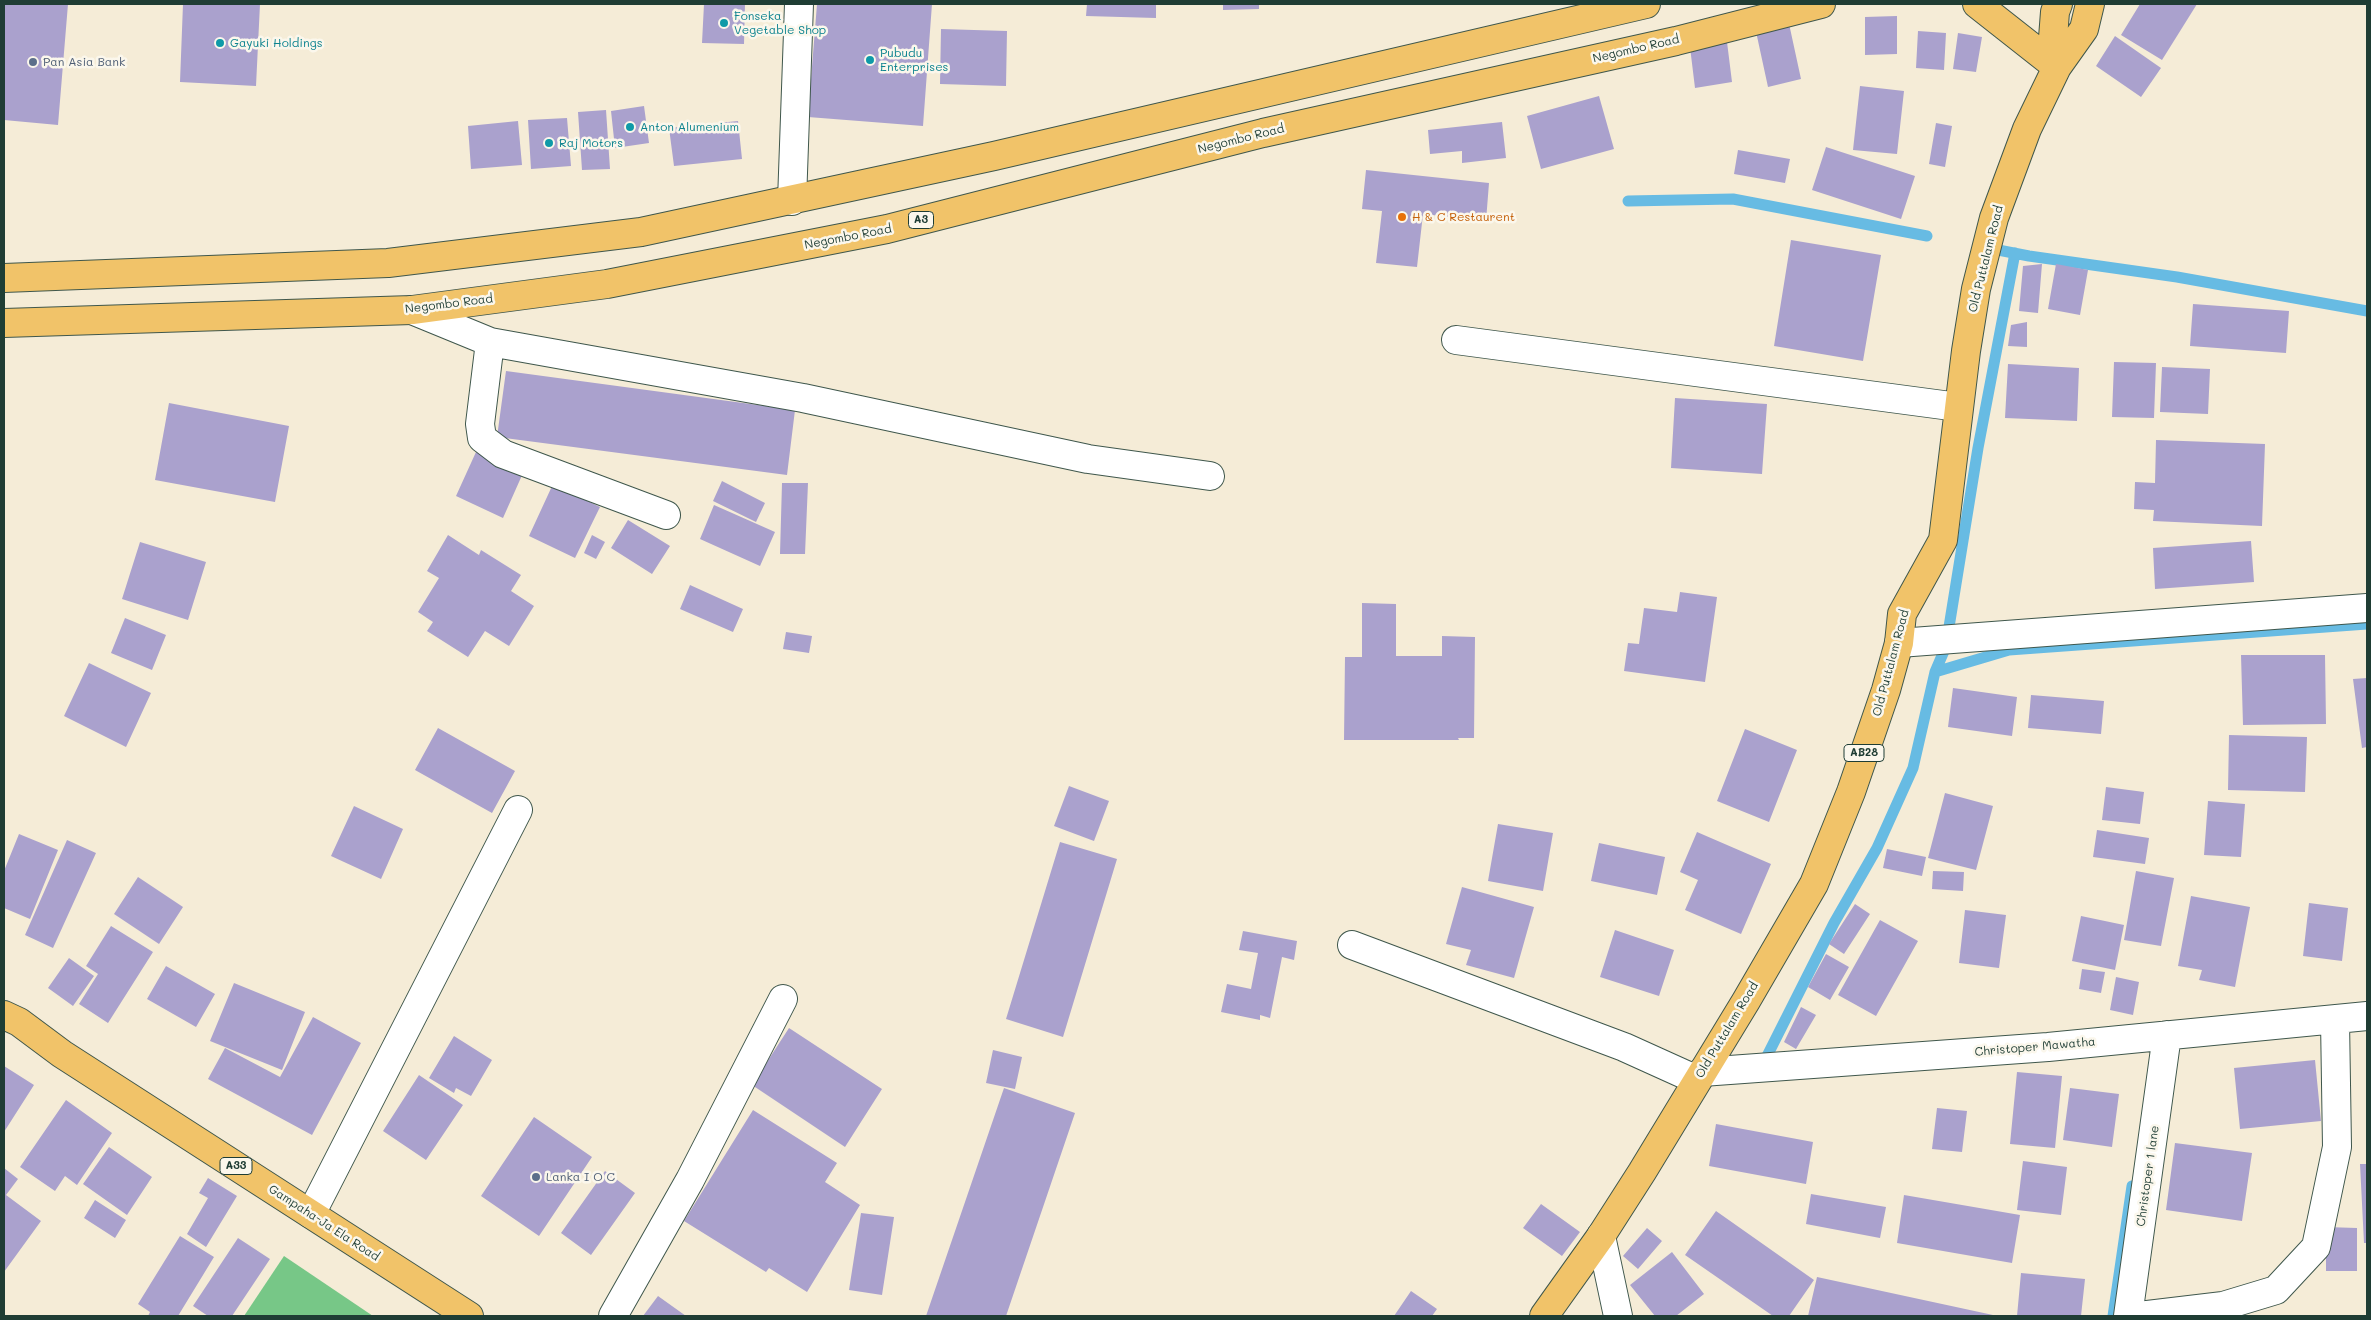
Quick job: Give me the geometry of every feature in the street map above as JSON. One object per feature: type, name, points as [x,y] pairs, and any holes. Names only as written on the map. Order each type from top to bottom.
[{"type":"main road","points":[[4,278],[388,263],[641,232],[994,156],[1646,4]]},
{"type":"main road","name":"Negombo Road","points":[[4,323],[412,310],[607,284],[887,229],[1263,133],[1676,41],[1821,4]]},
{"type":"main road","points":[[1976,4],[2057,67]]},
{"type":"main road","points":[[2057,67],[2053,38],[2055,12],[2058,4]]},
{"type":"main road","name":"Old Puttalam Road","points":[[1544,1316],[1602,1236],[1746,1001],[1814,884],[1851,792],[1886,690],[1899,644],[1902,614],[1943,540],[1958,407],[1976,289],[1994,218],[2027,129],[2057,67],[2087,16],[2104,4]]},
{"type":"main road","name":"Gampaha-Ja Ela Road","points":[[4,1015],[19,1022],[62,1054],[469,1316]]},
{"type":"street","points":[[792,201],[799,4]]},
{"type":"street","points":[[412,310],[490,342],[803,398],[1088,459],[1210,476]]},
{"type":"street","points":[[1456,340],[1958,407]]},
{"type":"street","points":[[490,342],[480,424],[482,438],[503,454],[666,515]]},
{"type":"street","points":[[1899,644],[2367,608]]},
{"type":"street","points":[[311,1214],[518,810]]},
{"type":"street","points":[[1352,944],[1699,1076]]},
{"type":"street","points":[[613,1316],[690,1180],[783,999]]},
{"type":"street","name":"Christoper Mawatha","points":[[1699,1076],[2048,1047],[2367,1016]]},
{"type":"street","points":[[2139,1316],[2223,1306],[2276,1290],[2316,1247],[2337,1147],[2335,1020]]},
{"type":"street","name":"Christoper 1 lane","points":[[2128,1316],[2167,1035]]},
{"type":"street","points":[[1602,1236],[1618,1316]]},
{"type":"green space","points":[[284,1256],[373,1316],[244,1316]]},
{"type":"building","name":"Pan Asia Bank","points":[[4,4],[68,4],[58,125],[4,120]]},
{"type":"building","name":"Gayuki Holdings","points":[[183,4],[260,4],[256,86],[180,82]]},
{"type":"building","name":"Fonseka Vegetable Shop","points":[[704,4],[745,4],[744,44],[702,43]]},
{"type":"building","name":"Pubudu Enterprises","points":[[817,4],[932,4],[923,126],[808,117]]},
{"type":"building","points":[[1087,4],[1156,4],[1156,18],[1086,16]]},
{"type":"building","points":[[1223,4],[1259,4],[1259,9],[1223,10]]},
{"type":"building","points":[[2140,4],[2197,4],[2162,60],[2121,35]]},
{"type":"building","points":[[1897,16],[1897,54],[1865,55],[1865,17]]},
{"type":"building","points":[[1788,19],[1801,79],[1768,87],[1755,27]]},
{"type":"building","points":[[941,29],[1007,31],[1006,86],[940,84]]},
{"type":"building","points":[[1918,31],[1946,33],[1944,70],[1916,68]]},
{"type":"building","points":[[1958,33],[1982,37],[1976,72],[1953,69]]},
{"type":"building","points":[[2115,36],[2161,68],[2141,97],[2096,66]]},
{"type":"building","points":[[1727,42],[1732,82],[1695,88],[1690,47]]},
{"type":"building","points":[[1860,86],[1904,91],[1897,154],[1853,150]]},
{"type":"building","points":[[1599,96],[1614,149],[1541,169],[1527,116]]},
{"type":"building","name":"Anton Alumenium","points":[[644,106],[649,143],[615,148],[611,111]]},
{"type":"building","points":[[606,110],[610,169],[582,170],[578,112]]},
{"type":"building","name":"Raj Motors","points":[[567,118],[571,166],[531,169],[528,120]]},
{"type":"building","points":[[518,121],[522,165],[471,169],[468,126]]},
{"type":"building","points":[[738,121],[742,159],[674,166],[669,128]]},
{"type":"building","points":[[1502,122],[1506,158],[1462,163],[1462,151],[1430,154],[1428,130]]},
{"type":"building","points":[[1936,123],[1952,126],[1945,167],[1929,164]]},
{"type":"building","points":[[1826,147],[1915,176],[1901,219],[1812,190]]},
{"type":"building","points":[[1738,150],[1790,159],[1785,183],[1734,174]]},
{"type":"building","name":"H & C Restaurent","points":[[1366,170],[1489,183],[1486,221],[1423,214],[1417,267],[1376,263],[1382,211],[1362,209]]},
{"type":"building","points":[[1791,240],[1881,255],[1863,361],[1774,346]]},
{"type":"building","points":[[2042,264],[2038,313],[2019,311],[2023,266]]},
{"type":"building","points":[[2056,264],[2088,270],[2080,315],[2048,309]]},
{"type":"building","points":[[2193,304],[2289,311],[2286,353],[2190,346]]},
{"type":"building","points":[[2027,322],[2027,347],[2008,346],[2011,325]]},
{"type":"building","points":[[2114,362],[2156,363],[2154,418],[2112,417]]},
{"type":"building","points":[[2008,364],[2079,368],[2077,421],[2005,418]]},
{"type":"building","points":[[2162,367],[2210,369],[2208,414],[2160,412]]},
{"type":"building","points":[[506,371],[795,410],[787,475],[497,437]]},
{"type":"building","points":[[1675,398],[1767,404],[1762,474],[1671,468]]},
{"type":"building","points":[[169,403],[289,426],[275,502],[155,480]]},
{"type":"building","points":[[2156,440],[2265,444],[2262,526],[2153,521],[2154,510],[2134,509],[2135,482],[2155,483]]},
{"type":"building","points":[[476,452],[523,473],[503,518],[456,496]]},
{"type":"building","points":[[722,481],[765,503],[756,522],[713,501]]},
{"type":"building","points":[[782,483],[808,483],[805,554],[780,554]]},
{"type":"building","points":[[553,484],[600,507],[575,558],[529,536]]},
{"type":"building","points":[[714,505],[775,532],[760,566],[700,539]]},
{"type":"building","points":[[628,520],[670,546],[652,574],[611,548]]},
{"type":"building","points":[[448,535],[479,555],[481,550],[521,575],[511,591],[534,606],[509,646],[485,631],[468,657],[427,631],[433,622],[418,612],[439,578],[427,571]]},
{"type":"building","points":[[592,535],[605,542],[596,559],[584,553]]},
{"type":"building","points":[[2251,541],[2254,582],[2155,589],[2153,548]]},
{"type":"building","points":[[140,542],[206,562],[188,620],[122,599]]},
{"type":"building","points":[[690,585],[743,609],[733,632],[680,609]]},
{"type":"building","points":[[1680,592],[1717,597],[1705,682],[1624,671],[1628,643],[1639,644],[1644,608],[1677,612]]},
{"type":"building","points":[[1362,603],[1396,604],[1396,656],[1442,656],[1442,636],[1475,637],[1474,738],[1458,738],[1459,740],[1344,740],[1345,657],[1362,657]]},
{"type":"building","points":[[125,618],[166,635],[152,670],[111,653]]},
{"type":"building","points":[[786,632],[812,636],[809,653],[783,649]]},
{"type":"building","points":[[2241,655],[2325,655],[2326,724],[2243,725]]},
{"type":"building","points":[[89,663],[151,693],[126,747],[64,716]]},
{"type":"building","points":[[2367,678],[2367,747],[2362,748],[2353,679]]},
{"type":"building","points":[[1953,688],[2017,697],[2012,736],[1948,727]]},
{"type":"building","points":[[2031,695],[2104,701],[2101,734],[2028,728]]},
{"type":"building","points":[[438,728],[515,771],[492,813],[415,770]]},
{"type":"building","points":[[1745,729],[1797,750],[1769,822],[1717,801]]},
{"type":"building","points":[[2229,735],[2307,737],[2305,792],[2228,790]]},
{"type":"building","points":[[1069,786],[1109,801],[1094,841],[1054,826]]},
{"type":"building","points":[[2106,787],[2144,792],[2140,824],[2102,820]]},
{"type":"building","points":[[1945,793],[1993,806],[1976,870],[1928,858]]},
{"type":"building","points":[[2208,801],[2245,804],[2241,857],[2204,855]]},
{"type":"building","points":[[354,806],[403,829],[381,879],[331,856]]},
{"type":"building","points":[[1498,824],[1553,833],[1543,891],[1488,881]]},
{"type":"building","points":[[2097,830],[2149,838],[2145,864],[2093,857]]},
{"type":"building","points":[[1697,832],[1771,864],[1741,934],[1685,910],[1698,880],[1680,872]]},
{"type":"building","points":[[19,834],[58,850],[30,919],[4,908],[4,871]]},
{"type":"building","points":[[67,840],[96,853],[53,948],[25,935]]},
{"type":"building","points":[[1060,842],[1117,859],[1063,1037],[1006,1019]]},
{"type":"building","points":[[1599,843],[1665,857],[1657,895],[1591,881]]},
{"type":"building","points":[[1887,849],[1926,857],[1922,876],[1883,868]]},
{"type":"building","points":[[1933,871],[1964,872],[1963,891],[1932,889]]},
{"type":"building","points":[[2136,871],[2174,878],[2161,946],[2124,940]]},
{"type":"building","points":[[138,877],[183,907],[159,944],[114,914]]},
{"type":"building","points":[[1462,887],[1534,907],[1514,978],[1466,965],[1471,950],[1446,944]]},
{"type":"building","points":[[2191,896],[2250,907],[2235,987],[2199,980],[2202,970],[2178,966]]},
{"type":"building","points":[[2309,903],[2348,908],[2342,961],[2303,956]]},
{"type":"building","points":[[1855,904],[1870,914],[1844,954],[1829,944]]},
{"type":"building","points":[[1965,910],[2006,915],[1999,968],[1959,963]]},
{"type":"building","points":[[2081,916],[2124,925],[2115,970],[2072,961]]},
{"type":"building","points":[[1880,920],[1918,941],[1876,1016],[1838,995]]},
{"type":"building","points":[[111,926],[153,952],[108,1023],[79,1004],[98,974],[86,966]]},
{"type":"building","points":[[1615,930],[1674,950],[1659,996],[1600,977]]},
{"type":"building","points":[[1243,931],[1297,941],[1294,960],[1282,957],[1270,1018],[1260,1015],[1260,1020],[1221,1012],[1227,984],[1251,989],[1258,953],[1239,950]]},
{"type":"building","points":[[1826,954],[1849,967],[1830,1000],[1808,987]]},
{"type":"building","points":[[69,958],[94,976],[73,1006],[48,988]]},
{"type":"building","points":[[166,966],[215,994],[196,1027],[147,999]]},
{"type":"building","points":[[2082,969],[2105,972],[2101,993],[2079,989]]},
{"type":"building","points":[[2116,977],[2139,982],[2133,1015],[2110,1010]]},
{"type":"building","points":[[234,983],[305,1012],[282,1070],[210,1041]]},
{"type":"building","points":[[1801,1007],[1816,1015],[1796,1049],[1784,1042]]},
{"type":"building","points":[[313,1017],[361,1043],[312,1135],[208,1079],[225,1048],[280,1077]]},
{"type":"building","points":[[789,1028],[882,1089],[845,1147],[752,1085]]},
{"type":"building","points":[[454,1036],[492,1060],[471,1096],[456,1088],[454,1093],[429,1078]]},
{"type":"building","points":[[993,1050],[1022,1057],[1015,1089],[986,1083]]},
{"type":"building","points":[[2315,1060],[2321,1121],[2240,1129],[2234,1068]]},
{"type":"building","points":[[4,1066],[34,1085],[4,1132]]},
{"type":"building","points":[[2017,1072],[2062,1076],[2055,1148],[2010,1144]]},
{"type":"building","points":[[419,1075],[463,1105],[426,1160],[383,1131]]},
{"type":"building","points":[[1004,1088],[1075,1113],[1006,1316],[926,1316]]},
{"type":"building","points":[[2070,1088],[2119,1094],[2112,1147],[2063,1140]]},
{"type":"building","points":[[66,1100],[112,1133],[77,1185],[65,1176],[55,1191],[20,1167]]},
{"type":"building","points":[[1937,1108],[1967,1111],[1962,1152],[1932,1149]]},
{"type":"building","points":[[753,1110],[837,1163],[825,1182],[860,1205],[807,1292],[769,1268],[766,1272],[684,1221]]},
{"type":"building","name":"Lanka I O C","points":[[534,1117],[592,1157],[539,1236],[481,1196]]},
{"type":"building","points":[[1716,1124],[1813,1142],[1806,1184],[1709,1166]]},
{"type":"building","points":[[2175,1143],[2252,1153],[2242,1221],[2166,1210]]},
{"type":"building","points":[[109,1147],[152,1177],[127,1215],[83,1184]]},
{"type":"building","points":[[2023,1161],[2067,1167],[2061,1215],[2017,1210]]},
{"type":"building","points":[[2360,1164],[2367,1164],[2367,1243],[2364,1243]]},
{"type":"building","points":[[4,1168],[18,1179],[6,1195],[41,1221],[4,1272]]},
{"type":"building","points":[[605,1171],[635,1193],[591,1255],[561,1233]]},
{"type":"building","points":[[208,1178],[237,1196],[206,1247],[187,1234],[208,1198],[199,1193]]},
{"type":"building","points":[[1811,1194],[1886,1207],[1880,1238],[1806,1224]]},
{"type":"building","points":[[1904,1195],[2020,1215],[2012,1263],[1897,1243]]},
{"type":"building","points":[[95,1200],[126,1220],[115,1238],[84,1218]]},
{"type":"building","points":[[1541,1204],[1580,1232],[1562,1256],[1523,1228]]},
{"type":"building","points":[[1716,1211],[1814,1280],[1789,1316],[1773,1316],[1685,1255]]},
{"type":"building","points":[[861,1213],[894,1217],[882,1295],[849,1290]]},
{"type":"building","points":[[2326,1227],[2357,1228],[2357,1271],[2326,1271]]},
{"type":"building","points":[[1647,1228],[1662,1241],[1638,1269],[1623,1256]]},
{"type":"building","points":[[180,1236],[214,1257],[178,1316],[148,1316],[150,1312],[138,1304]]},
{"type":"building","points":[[238,1238],[270,1259],[232,1316],[208,1316],[193,1306]]},
{"type":"building","points":[[1672,1252],[1704,1294],[1676,1316],[1655,1316],[1630,1285]]},
{"type":"building","points":[[2021,1273],[2085,1279],[2081,1316],[2017,1316]]},
{"type":"building","points":[[1817,1277],[1993,1315],[1993,1316],[1808,1316]]},
{"type":"building","points":[[1411,1291],[1437,1309],[1432,1316],[1394,1316]]},
{"type":"building","points":[[658,1296],[686,1316],[643,1316]]},
{"type":"waterway","points":[[1628,201],[1733,199],[1927,236]]},
{"type":"waterway","points":[[1993,249],[2029,256],[2177,277],[2367,311]]},
{"type":"waterway","points":[[1949,627],[1978,448],[2015,253]]},
{"type":"waterway","points":[[1935,672],[2009,650],[2367,624]]},
{"type":"waterway","points":[[1762,1066],[1834,923],[1877,848],[1913,768],[1935,672],[1944,651]]},
{"type":"waterway","points":[[2113,1316],[2132,1186]]},
{"type":"place","name":"Fonseka Vegetable Shop","points":[[724,23]]},
{"type":"place","name":"Gayuki Holdings","points":[[220,43]]},
{"type":"place","name":"Pubudu Enterprises","points":[[870,60]]},
{"type":"place","name":"Pan Asia Bank","points":[[33,62]]},
{"type":"place","name":"Anton Alumenium","points":[[630,127]]},
{"type":"place","name":"Raj Motors","points":[[549,143]]},
{"type":"place","name":"H & C Restaurent","points":[[1402,217]]},
{"type":"place","name":"Lanka I O C","points":[[536,1177]]}]
